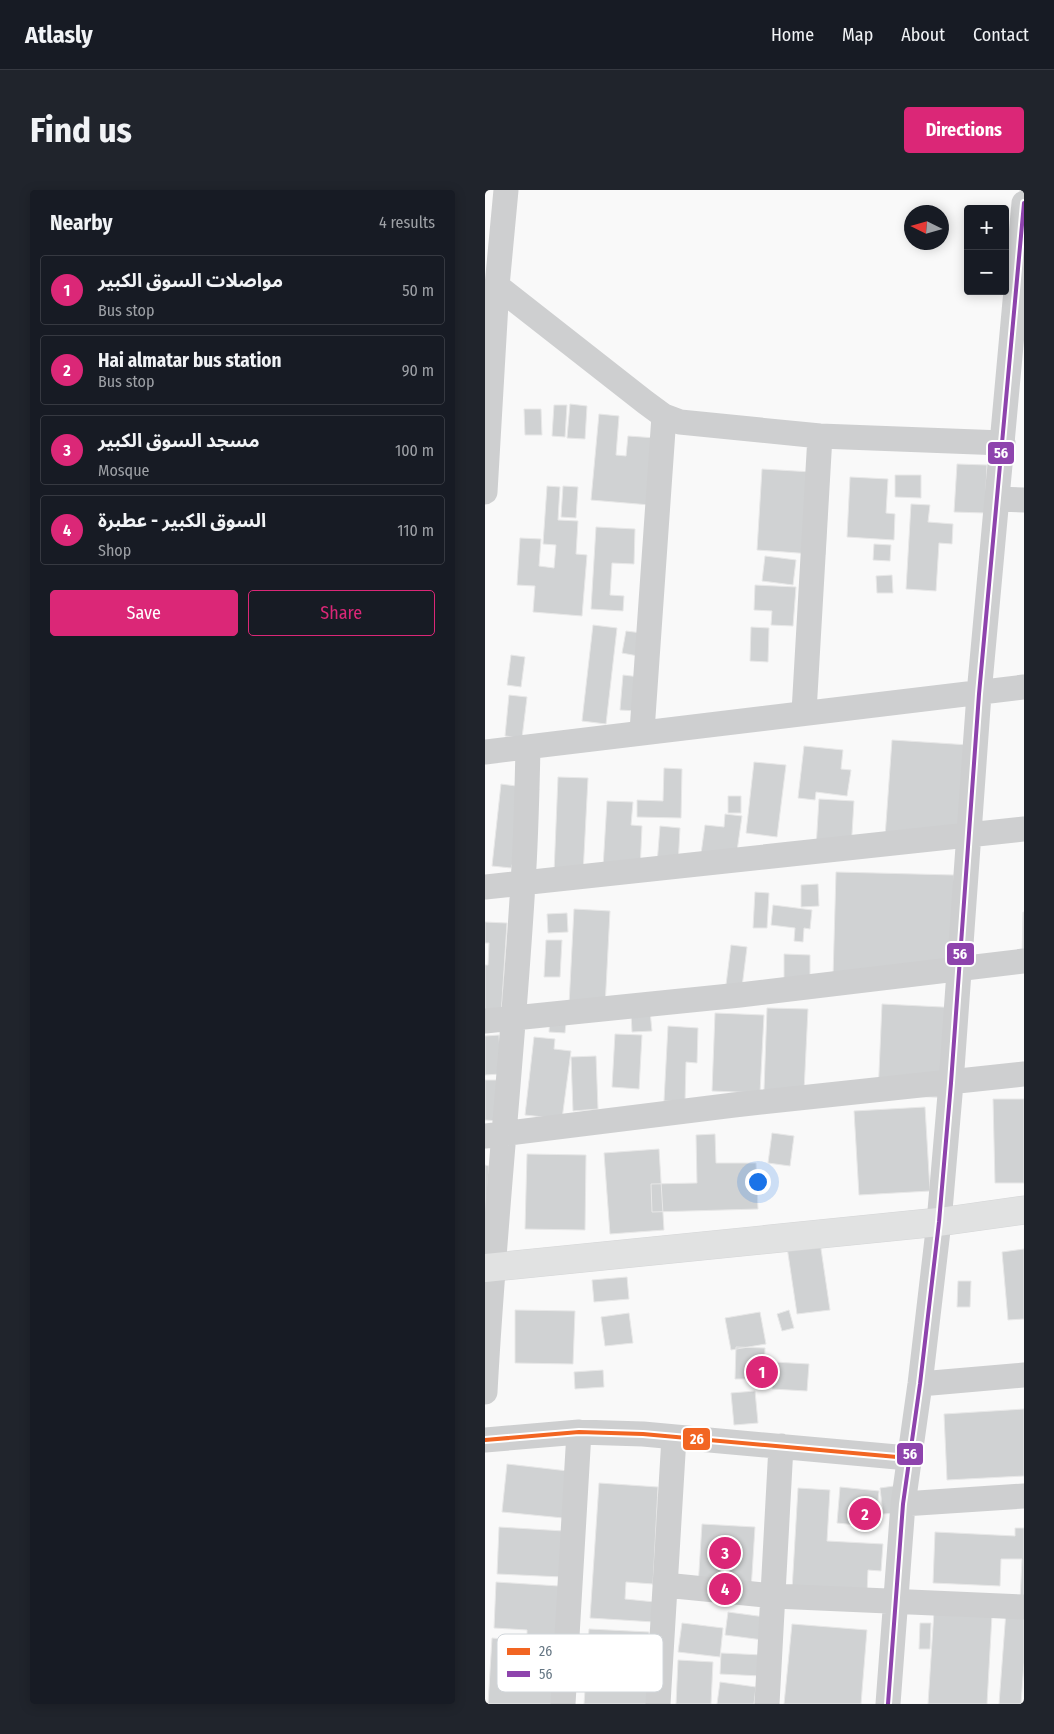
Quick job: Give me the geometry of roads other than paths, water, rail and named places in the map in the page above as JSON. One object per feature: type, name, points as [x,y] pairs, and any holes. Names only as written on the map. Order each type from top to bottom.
[{"type":"main road","points":[[488,1268],[939,1222],[1024,1210]]},
{"type":"street","points":[[485,492],[497,286],[492,259],[506,190]]},
{"type":"street","points":[[888,1704],[903,1504],[908,1458],[920,1384],[939,1222],[961,967],[967,836],[1024,204]]},
{"type":"street","points":[[497,286],[664,416],[680,422],[820,436],[1003,444]]},
{"type":"street","points":[[642,731],[664,416]]},
{"type":"street","points":[[804,712],[820,436]]},
{"type":"street","points":[[997,499],[1024,500]]},
{"type":"street","points":[[485,752],[642,731],[979,694],[1024,687]]},
{"type":"street","points":[[485,1392],[494,1135],[514,1017],[523,881],[528,747]]},
{"type":"street","points":[[485,887],[523,881],[1024,829]]},
{"type":"street","points":[[485,1021],[740,995],[961,967],[1024,961]]},
{"type":"street","points":[[494,1135],[734,1105],[1024,1074]]},
{"type":"street","points":[[920,1384],[1024,1375]]},
{"type":"street","points":[[485,1440],[579,1432],[675,1437],[908,1458]]},
{"type":"street","points":[[567,1634],[579,1432]]},
{"type":"street","points":[[662,1634],[675,1437]]},
{"type":"street","points":[[767,1704],[781,1446]]},
{"type":"street","points":[[903,1504],[1024,1496]]},
{"type":"street","points":[[665,1585],[774,1596],[1024,1607]]},
{"type":"place","name":"مواصلات السوق الكبير","points":[[762,1372]]},
{"type":"place","name":"Hai almatar bus station","points":[[865,1514]]},
{"type":"place","name":"مسجد السوق الكبير","points":[[725,1553]]},
{"type":"place","name":"السوق الكبير - عطبرة","points":[[725,1589]]}]
